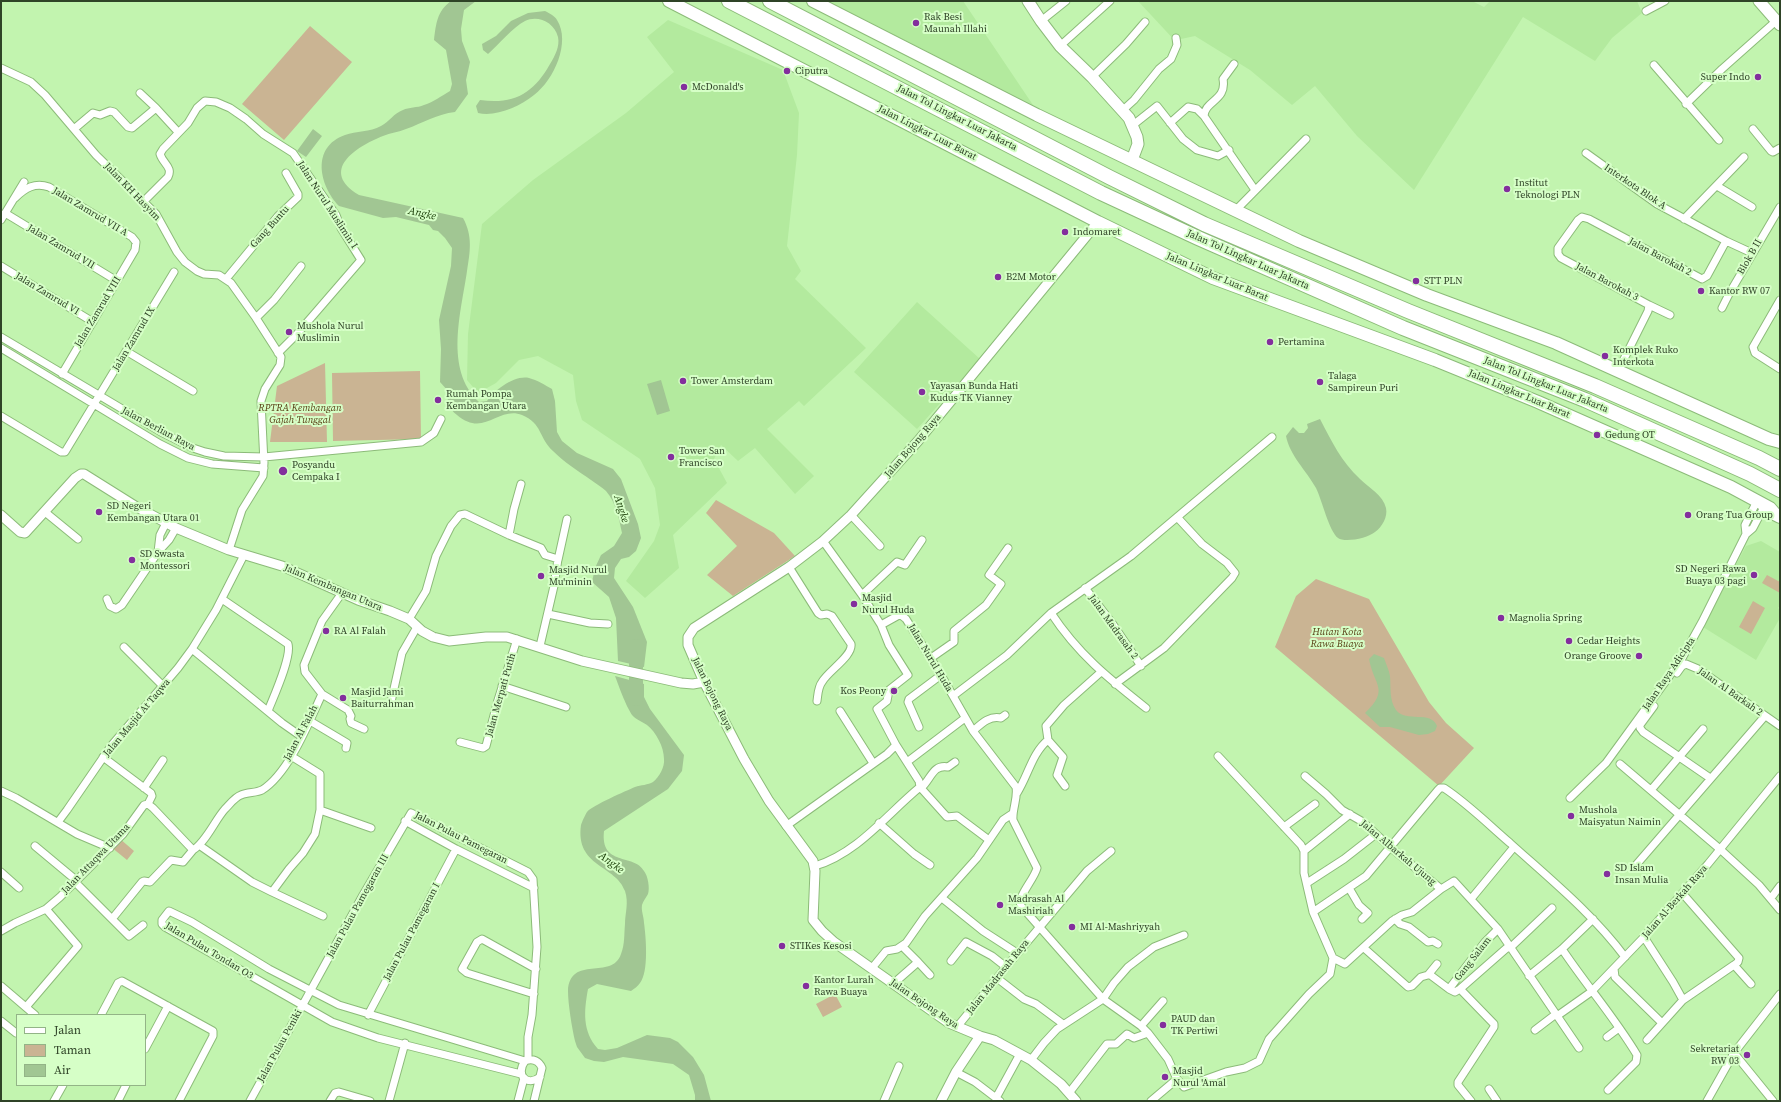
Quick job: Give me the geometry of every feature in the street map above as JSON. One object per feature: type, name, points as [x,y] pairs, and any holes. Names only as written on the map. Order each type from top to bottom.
[{"type":"highway","name":"Jalan Tol Lingkar Luar Jakarta","points":[[729,1],[1101,193],[1403,328],[1585,400],[1750,474],[1780,490]]},
{"type":"highway","name":"Jalan Tol Lingkar Luar Jakarta","points":[[770,1],[1109,177],[1204,224],[1408,311],[1594,386],[1759,458],[1780,469]]},
{"type":"main road","name":"Jalan Lingkar Luar Barat","points":[[669,1],[1098,222],[1213,278],[1532,399],[1731,487],[1768,505],[1776,515],[1780,517]]},
{"type":"main road","points":[[813,1],[1037,115],[1235,211],[1340,259],[1427,295],[1556,343],[1774,440],[1780,448]]},
{"type":"main road","points":[[1028,1],[1060,46],[1123,110],[1133,126],[1137,136],[1138,144],[1132,160]]},
{"type":"main road","points":[[1759,1],[1778,23]]},
{"type":"street","points":[[1041,21],[1066,1]]},
{"type":"street","points":[[1060,46],[1110,1]]},
{"type":"street","points":[[1646,11],[1665,1]]},
{"type":"street","points":[[1092,77],[1126,44],[1145,22]]},
{"type":"street","points":[[1686,104],[1722,69],[1778,23]]},
{"type":"street","points":[[1123,110],[1171,59],[1177,45],[1176,38]]},
{"type":"street","points":[[1204,116],[1205,111],[1220,96],[1224,88],[1223,79],[1234,64]]},
{"type":"street","points":[[1654,65],[1686,104],[1719,140]]},
{"type":"street","name":"Jalan KH Hasyim","points":[[1,68],[31,82],[45,95],[96,155],[159,218],[177,252],[185,262],[197,271],[204,274],[219,275],[226,279]]},
{"type":"street","points":[[140,93],[178,132],[160,154],[170,170],[168,178],[143,202]]},
{"type":"street","name":"Jalan Nurul Muslimin I","points":[[178,132],[188,123],[201,103],[205,101],[216,102],[230,108],[246,119],[263,134],[293,153],[336,215],[342,228],[361,257],[359,264],[279,355]]},
{"type":"street","points":[[1133,126],[1158,106],[1183,139],[1197,150],[1218,156],[1229,150]]},
{"type":"street","points":[[1170,123],[1188,107],[1197,109],[1204,116],[1229,150],[1255,190]]},
{"type":"street","points":[[74,129],[93,113],[100,115],[110,111],[118,115],[128,127],[132,128],[156,108]]},
{"type":"street","points":[[1753,129],[1771,151],[1773,152],[1780,148]]},
{"type":"street","points":[[1235,211],[1306,139]]},
{"type":"street","name":"Interkota Blok A","points":[[1586,153],[1657,204],[1726,241],[1752,253]]},
{"type":"street","points":[[1684,219],[1744,157]]},
{"type":"street","name":"Gang Buntu","points":[[226,279],[278,216],[298,197],[298,194],[286,173]]},
{"type":"street","points":[[1,220],[24,182]]},
{"type":"street","name":"Jalan Zamrud VII A","points":[[15,198],[37,184],[49,187],[132,237],[136,242],[135,250]]},
{"type":"street","points":[[1717,186],[1752,207]]},
{"type":"street","name":"Blok B II","points":[[1722,308],[1752,253],[1780,207]]},
{"type":"street","name":"Jalan Zamrud VII","points":[[5,213],[117,281]]},
{"type":"street","name":"Jalan Barokah 2","points":[[1578,220],[1582,218],[1589,219],[1702,279],[1707,276],[1726,241]]},
{"type":"street","name":"Jalan Barokah 3","points":[[1578,220],[1558,248],[1558,254],[1561,258],[1650,305],[1618,371]]},
{"type":"street","name":"Jalan Bojong Raya","points":[[1076,1101],[1049,1073],[1032,1060],[994,1040],[957,1028],[834,942],[822,931],[813,920],[815,866],[809,854],[786,826],[744,760],[704,682],[688,644],[690,633],[694,628],[790,567],[823,541],[851,515],[918,441],[1098,222]]},
{"type":"street","name":"Jalan Zamrud VIII","points":[[62,374],[135,250]]},
{"type":"street","name":"Jalan Zamrud VI","points":[[1,266],[93,322]]},
{"type":"street","points":[[256,318],[274,300],[301,266]]},
{"type":"street","name":"Jalan Zamrud IX","points":[[1,416],[60,452],[64,452],[100,397],[174,272]]},
{"type":"street","points":[[226,279],[256,318],[282,361],[266,389],[262,401],[264,468],[261,480],[242,510],[229,550]]},
{"type":"street","points":[[1780,300],[1753,347],[1754,353],[1780,369]]},
{"type":"street","points":[[1650,305],[1670,315]]},
{"type":"street","name":"Jalan Berlian Raya","points":[[1,337],[100,397],[193,448],[224,456],[264,457],[421,442],[434,433],[441,419]]},
{"type":"street","name":"Jalan Berlian Raya","points":[[1,348],[160,444],[188,458],[212,464],[264,468]]},
{"type":"street","points":[[126,352],[192,391]]},
{"type":"street","points":[[953,696],[1007,655],[1051,613],[1125,560],[1272,437]]},
{"type":"street","points":[[188,458],[193,448]]},
{"type":"street","name":"Jalan Kembangan Utara","points":[[1,515],[20,532],[25,533],[75,478],[81,474],[84,474],[135,506],[176,528],[229,550],[282,566],[342,593],[409,619],[430,636],[449,641],[497,636],[517,639],[582,661],[687,684],[704,682]]},
{"type":"street","points":[[510,535],[514,509],[521,484]]},
{"type":"street","name":"Jalan Raya Adicipta","points":[[1570,798],[1611,758],[1681,660],[1702,622],[1746,534],[1753,528],[1768,505]]},
{"type":"street","points":[[45,512],[78,539]]},
{"type":"street","points":[[409,619],[426,591],[436,556],[451,526],[462,514],[472,516],[510,535],[541,548],[545,555],[556,557],[558,560]]},
{"type":"street","points":[[851,515],[880,546]]},
{"type":"street","points":[[1115,684],[1164,648],[1232,578],[1235,572],[1227,563],[1202,544],[1177,517]]},
{"type":"street","points":[[540,646],[548,614],[566,518]]},
{"type":"street","points":[[158,552],[160,535],[166,523]]},
{"type":"street","points":[[107,599],[110,606],[116,609],[122,605],[176,528]]},
{"type":"street","points":[[862,595],[897,562],[905,565],[922,540]]},
{"type":"street","points":[[823,541],[862,595],[881,625],[889,645],[908,675],[889,690],[887,701],[877,708],[896,745],[919,781],[921,787],[946,817],[958,816],[989,840]]},
{"type":"street","points":[[931,658],[954,643],[954,631],[986,605],[1000,584],[989,575],[1008,548]]},
{"type":"street","name":"Jalan Masjid At Taqwa","points":[[58,822],[103,757],[192,649],[222,599],[244,555]]},
{"type":"street","points":[[790,567],[818,613],[821,615],[827,614],[832,616],[851,644],[850,653],[821,683],[817,701]]},
{"type":"street","name":"Jalan Madrasah 2","points":[[1085,588],[1112,623],[1141,666]]},
{"type":"street","name":"Jalan Al Falah","points":[[112,919],[142,882],[150,882],[171,860],[183,862],[224,810],[236,798],[242,794],[261,790],[271,782],[291,756],[310,722],[322,694],[305,672],[304,665],[322,621],[342,593]]},
{"type":"street","points":[[222,599],[288,644],[289,649],[284,667],[268,712]]},
{"type":"street","points":[[1051,613],[1065,636],[1085,657],[1115,684],[1146,708]]},
{"type":"street","points":[[548,614],[590,623],[608,624]]},
{"type":"street","name":"Jalan Nurul Huda","points":[[881,625],[899,615],[904,616],[931,658],[965,718],[1013,783],[1017,793]]},
{"type":"street","points":[[391,702],[402,653],[417,627]]},
{"type":"street","name":"Jalan Merpati Putih","points":[[460,742],[483,748],[485,747],[517,639]]},
{"type":"street","points":[[124,647],[163,686]]},
{"type":"street","points":[[192,649],[268,712],[302,737]]},
{"type":"street","name":"Jalan Al Barkah 2","points":[[1680,758],[1643,732],[1640,725],[1682,666],[1686,664],[1690,665],[1780,726]]},
{"type":"street","points":[[1066,786],[1057,775],[1063,757],[1048,740],[1046,726],[1064,705],[1101,672]]},
{"type":"street","points":[[919,727],[909,708],[908,702],[941,675]]},
{"type":"street","points":[[502,686],[566,707]]},
{"type":"street","points":[[322,694],[348,710],[351,716],[351,723],[364,729]]},
{"type":"street","points":[[840,711],[873,763]]},
{"type":"street","points":[[973,730],[995,716],[1001,718],[1005,715]]},
{"type":"street","points":[[1636,865],[1765,716]]},
{"type":"street","points":[[907,762],[965,718]]},
{"type":"street","points":[[310,722],[347,742],[346,748]]},
{"type":"street","points":[[1651,790],[1680,758],[1703,729]]},
{"type":"street","points":[[1048,740],[1037,752],[1017,793],[1013,811],[1015,826],[1037,868],[1036,873],[1019,902],[1023,910],[1103,999],[1141,1026],[1148,1033],[1168,1059],[1177,1079],[1185,1087],[1214,1076],[1252,1065],[1260,1058],[1266,1042],[1330,974],[1333,958],[1313,912],[1304,873],[1304,851],[1301,845],[1218,756]]},
{"type":"street","points":[[786,826],[896,745]]},
{"type":"street","points":[[272,892],[310,844],[315,834],[320,810],[320,774],[291,756]]},
{"type":"street","points":[[103,757],[151,793],[152,796],[148,804],[196,847],[252,882],[323,916]]},
{"type":"street","points":[[1680,758],[1710,778]]},
{"type":"street","points":[[144,788],[162,760]]},
{"type":"street","points":[[815,866],[829,862],[843,854],[921,787],[936,769],[942,766],[948,767],[955,762]]},
{"type":"street","points":[[1620,764],[1721,850],[1771,898],[1780,910]]},
{"type":"street","name":"Jalan Albarkah Ujung","points":[[1305,776],[1342,810],[1363,822],[1390,847],[1441,889],[1454,881],[1498,929],[1579,1048]]},
{"type":"street","name":"Jalan Al-Berkah Raya","points":[[1535,1030],[1591,992],[1614,969],[1721,850],[1780,776]]},
{"type":"street","points":[[1313,912],[1366,876],[1438,790],[1443,788],[1514,847],[1593,919],[1608,934],[1625,957]]},
{"type":"street","points":[[1,791],[77,834],[110,848]]},
{"type":"street","name":"Jalan Attaqwa Utama","points":[[1,931],[46,909],[110,848],[128,828],[142,807],[148,804]]},
{"type":"street","points":[[1284,827],[1315,804]]},
{"type":"street","points":[[320,810],[371,828]]},
{"type":"street","points":[[872,968],[886,951],[902,946],[906,942],[925,916],[977,858],[1003,820],[1013,811]]},
{"type":"street","name":"Jalan Pulau Pamegaran","points":[[527,1061],[537,947],[534,888],[533,879],[528,872],[414,813],[409,814],[405,821],[456,849],[534,888]]},
{"type":"street","points":[[1304,851],[1350,814]]},
{"type":"street","name":"Jalan Pulau Pamegaran III","points":[[311,991],[405,821]]},
{"type":"street","points":[[879,823],[914,854],[930,865]]},
{"type":"street","points":[[1307,883],[1344,859],[1376,834]]},
{"type":"street","points":[[35,846],[76,881],[129,936],[143,925]]},
{"type":"street","points":[[1471,899],[1514,847]]},
{"type":"street","name":"Jalan Pulau Pamegaran I","points":[[368,1015],[456,849]]},
{"type":"street","name":"Jalan Madrasah Raya","points":[[957,1028],[1017,953],[1087,871],[1111,851]]},
{"type":"street","points":[[1,872],[19,888]]},
{"type":"street","points":[[1771,898],[1780,886]]},
{"type":"street","points":[[1349,888],[1359,905],[1368,913],[1362,919]]},
{"type":"street","points":[[1333,958],[1345,964],[1395,919],[1412,912],[1441,889]]},
{"type":"street","points":[[1647,1040],[1683,1000],[1738,962],[1739,958],[1683,894]]},
{"type":"street","points":[[942,898],[984,931],[1017,953]]},
{"type":"street","points":[[1430,974],[1455,992],[1509,947],[1552,908]]},
{"type":"street","points":[[26,1007],[78,946],[46,909]]},
{"type":"street","name":"Jalan Pulau Tondan O3","points":[[522,1076],[405,1043],[378,1038],[332,1022],[165,927],[162,924],[162,920],[165,914],[169,911],[175,913],[269,969],[339,1005],[368,1015],[527,1061]]},
{"type":"street","points":[[1395,919],[1400,924],[1409,927],[1428,942],[1433,941],[1438,944]]},
{"type":"street","points":[[1529,976],[1562,949],[1593,919]]},
{"type":"street","name":"Gang Salam","points":[[1449,989],[1485,942],[1498,929]]},
{"type":"street","points":[[1032,1060],[1050,1036],[1063,1024],[1103,999],[1128,967],[1154,947],[1184,935]]},
{"type":"street","points":[[1644,937],[1683,1000]]},
{"type":"street","points":[[534,994],[467,973],[462,969],[477,942],[482,938],[536,969]]},
{"type":"street","points":[[951,961],[966,942],[992,956],[1006,967]]},
{"type":"street","points":[[902,946],[930,975]]},
{"type":"street","points":[[1364,948],[1407,986],[1411,986],[1421,977],[1430,974],[1437,964]]},
{"type":"street","points":[[1562,949],[1637,1055],[1636,1062],[1608,1090]]},
{"type":"street","points":[[893,984],[918,962]]},
{"type":"street","points":[[1734,965],[1751,984]]},
{"type":"street","points":[[1614,969],[1615,977],[1662,1024]]},
{"type":"street","points":[[997,978],[1024,999],[1036,1004],[1063,1024]]},
{"type":"street","points":[[102,1014],[121,981],[124,981],[211,1028],[214,1033],[179,1101]]},
{"type":"street","points":[[1,986],[34,1014]]},
{"type":"street","points":[[1460,989],[1494,1024],[1494,1027],[1458,1082],[1458,1085],[1470,1101]]},
{"type":"street","name":"Jalan Pulau Peniki","points":[[250,1101],[311,991]]},
{"type":"street","points":[[1707,1101],[1734,1053],[1780,994]]},
{"type":"street","points":[[1141,1026],[1163,1001]]},
{"type":"street","points":[[146,1047],[168,1006]]},
{"type":"street","points":[[1,1021],[16,1033]]},
{"type":"street","points":[[1607,1037],[1619,1028]]},
{"type":"street","points":[[1069,1093],[1108,1044],[1116,1044],[1127,1034],[1134,1038],[1148,1033]]},
{"type":"street","points":[[941,1101],[956,1072],[980,1036]]},
{"type":"street","points":[[389,1101],[405,1043]]},
{"type":"street","points":[[1734,1053],[1773,1101]]},
{"type":"street","points":[[956,1072],[975,1082],[998,1100],[1020,1054]]},
{"type":"street","points":[[518,1101],[522,1076],[521,1067],[527,1061],[537,1061],[540,1064],[542,1073],[534,1101]]},
{"type":"street","points":[[884,1101],[899,1066]]},
{"type":"street","points":[[522,1076],[529,1081],[535,1081],[540,1077]]},
{"type":"street","points":[[1151,1101],[1177,1079]]},
{"type":"street","points":[[54,1101],[62,1086]]},
{"type":"street","points":[[118,1101],[126,1086]]},
{"type":"street","points":[[1489,1089],[1497,1101]]},
{"type":"street","points":[[330,1101],[335,1093],[339,1092],[370,1101]]},
{"type":"shaded area","points":[[827,1],[963,1],[1033,105]]},
{"type":"shaded area","points":[[1138,1],[1472,1],[1484,7],[1490,1],[1637,1],[1642,13],[1612,38],[1595,61],[1523,17],[1414,190],[1357,136],[1315,86],[1292,105],[1250,70],[1195,36],[1181,39],[1178,44]]},
{"type":"shaded area","points":[[668,20],[783,70],[799,113],[797,155],[787,246],[801,271],[795,279],[866,348],[804,406],[799,401],[767,429],[814,476],[795,494],[755,448],[738,461],[721,445],[714,459],[727,483],[673,535],[679,568],[645,598],[626,581],[654,541],[660,525],[655,488],[640,459],[582,420],[576,401],[573,375],[538,356],[519,360],[496,383],[478,393],[467,380],[468,334],[482,224],[533,180],[626,113],[674,72],[647,37]]},
{"type":"shaded area","points":[[917,302],[980,359],[917,429],[854,372]]},
{"type":"shaded area","points":[[1761,541],[1780,552],[1780,605],[1778,608],[1780,610],[1780,618],[1756,660],[1703,627],[1746,546]]},
{"type":"green space","points":[[310,26],[352,62],[284,140],[242,104]]},
{"type":"green space","name":"RPTRA Kembangan Gajah Tunggal","points":[[325,363],[327,442],[270,442],[277,386]]},
{"type":"green space","points":[[420,371],[421,439],[333,441],[332,373]]},
{"type":"green space","points":[[716,500],[774,533],[795,556],[733,596],[707,575],[737,546],[706,513]]},
{"type":"green space","points":[[1767,575],[1780,582],[1780,593],[1762,583]]},
{"type":"green space","name":"Hutan Kota Rawa Buaya","points":[[1316,579],[1369,599],[1429,702],[1446,723],[1474,748],[1439,786],[1275,647],[1296,596]]},
{"type":"green space","points":[[1753,601],[1765,608],[1751,634],[1739,627]]},
{"type":"green space","points":[[119,838],[134,851],[127,860],[111,847]]},
{"type":"green space","points":[[835,994],[842,1007],[823,1017],[816,1004]]},
{"type":"water","points":[[451,1],[476,1],[464,10],[461,29],[462,41],[470,62],[466,80],[468,94],[455,112],[430,119],[386,135],[362,146],[346,161],[342,169],[342,177],[347,186],[359,195],[463,218],[468,231],[470,251],[459,322],[458,357],[462,374],[468,389],[479,402],[487,401],[505,384],[517,379],[529,378],[552,389],[555,401],[557,432],[562,441],[577,453],[613,469],[621,479],[638,524],[641,538],[636,551],[629,557],[621,559],[615,568],[614,578],[633,607],[647,642],[644,667],[618,661],[616,618],[609,597],[592,582],[595,568],[601,555],[614,546],[622,533],[617,511],[609,495],[603,488],[571,466],[553,451],[548,446],[534,422],[522,415],[513,413],[506,414],[483,423],[475,423],[467,421],[457,415],[450,407],[448,402],[448,391],[440,382],[441,349],[439,320],[451,266],[452,248],[438,231],[433,230],[429,225],[396,217],[383,218],[339,206],[327,188],[323,177],[323,157],[327,148],[334,141],[345,135],[377,128],[400,111],[428,104],[450,91],[452,84],[446,50],[434,40],[438,18],[446,5]]},
{"type":"water","points":[[545,11],[557,20],[561,29],[562,39],[558,60],[548,80],[534,95],[514,107],[492,114],[478,113],[476,106],[480,100],[503,101],[522,95],[537,83],[557,51],[558,37],[553,27],[545,21],[540,19],[530,19],[520,24],[488,54],[483,50],[482,44],[496,36],[511,21],[528,13]]},
{"type":"water","points":[[313,129],[322,136],[306,157],[297,151]]},
{"type":"water","points":[[661,380],[670,411],[657,415],[647,384]]},
{"type":"water","points":[[1320,419],[1337,451],[1347,465],[1360,479],[1379,495],[1384,503],[1386,515],[1384,522],[1378,530],[1372,534],[1356,539],[1346,540],[1338,538],[1332,529],[1316,488],[1291,450],[1286,436],[1293,427],[1299,433],[1304,433],[1308,428],[1307,424]]},
{"type":"water","points":[[1374,654],[1384,658],[1390,676],[1392,702],[1396,710],[1400,714],[1406,716],[1424,717],[1434,721],[1437,726],[1435,731],[1428,734],[1419,735],[1390,727],[1380,727],[1365,713],[1373,705],[1379,692],[1369,659]]},
{"type":"water","points":[[615,676],[644,684],[644,697],[650,709],[684,755],[682,771],[668,789],[604,831],[604,842],[607,850],[612,855],[633,862],[644,871],[647,876],[649,891],[642,904],[646,963],[643,978],[631,991],[597,984],[588,989],[585,1013],[587,1028],[589,1035],[598,1049],[605,1050],[617,1048],[647,1035],[670,1038],[678,1042],[693,1057],[704,1075],[711,1101],[695,1101],[695,1095],[689,1075],[673,1064],[623,1057],[604,1062],[594,1061],[585,1058],[577,1047],[575,1041],[568,996],[570,980],[576,973],[583,970],[601,968],[616,962],[621,954],[623,946],[627,904],[625,891],[620,882],[597,864],[584,849],[581,839],[581,825],[590,809],[635,787],[653,782],[661,772],[664,765],[664,754],[659,740],[650,728],[635,718],[629,710]]},
{"type":"waterway","name":"Angke","points":[[636,646],[636,699]]},
{"type":"place","name":"Rak Besi Maunah Illahi","points":[[916,23]]},
{"type":"place","name":"Ciputra","points":[[787,71]]},
{"type":"place","name":"Super Indo","points":[[1758,77]]},
{"type":"place","name":"McDonald's","points":[[684,87]]},
{"type":"place","name":"Institut Teknologi PLN","points":[[1507,189]]},
{"type":"place","name":"Indomaret","points":[[1065,232]]},
{"type":"place","name":"B2M Motor","points":[[998,277]]},
{"type":"place","name":"STT PLN","points":[[1416,281]]},
{"type":"place","name":"Kantor RW 07","points":[[1701,291]]},
{"type":"place","name":"Mushola Nurul Muslimin","points":[[289,332]]},
{"type":"place","name":"Pertamina","points":[[1270,342]]},
{"type":"place","name":"Komplek Ruko Interkota","points":[[1605,356]]},
{"type":"place","name":"Tower Amsterdam","points":[[683,381]]},
{"type":"place","name":"Talaga Sampireun Puri","points":[[1320,382]]},
{"type":"place","name":"Yayasan Bunda Hati Kudus TK Vianney","points":[[922,392]]},
{"type":"place","name":"Rumah Pompa Kembangan Utara","points":[[438,400]]},
{"type":"place","name":"Gedung OT","points":[[1597,435]]},
{"type":"place","name":"Tower San Francisco","points":[[671,457]]},
{"type":"place","name":"Posyandu Cempaka I","points":[[283,471]]},
{"type":"place","name":"SD Negeri Kembangan Utara 01","points":[[99,512]]},
{"type":"place","name":"Orang Tua Group","points":[[1688,515]]},
{"type":"place","name":"SD Swasta Montessori","points":[[132,560]]},
{"type":"place","name":"SD Negeri Rawa Buaya 03 pagi","points":[[1754,575]]},
{"type":"place","name":"Masjid Nurul Mu'minin","points":[[541,576]]},
{"type":"place","name":"Masjid Nurul Huda","points":[[854,604]]},
{"type":"place","name":"Magnolia Spring","points":[[1501,618]]},
{"type":"place","name":"RA Al Falah","points":[[326,631]]},
{"type":"place","name":"Cedar Heights","points":[[1569,641]]},
{"type":"place","name":"Orange Groove","points":[[1639,656]]},
{"type":"place","name":"Kos Peony","points":[[894,691]]},
{"type":"place","name":"Masjid Jami Baiturrahman","points":[[343,698]]},
{"type":"place","name":"Mushola Maisyatun Naimin","points":[[1571,816]]},
{"type":"place","name":"SD Islam Insan Mulia","points":[[1607,874]]},
{"type":"place","name":"Madrasah Al Mashiriah","points":[[1000,905]]},
{"type":"place","name":"MI Al-Mashriyyah","points":[[1072,927]]},
{"type":"place","name":"STIKes Kesosi","points":[[782,946]]},
{"type":"place","name":"Kantor Lurah Rawa Buaya","points":[[806,986]]},
{"type":"place","name":"PAUD dan TK Pertiwi","points":[[1163,1025]]},
{"type":"place","name":"Sekretariat RW 03","points":[[1747,1055]]},
{"type":"place","name":"Masjid Nurul 'Amal","points":[[1165,1077]]}]
